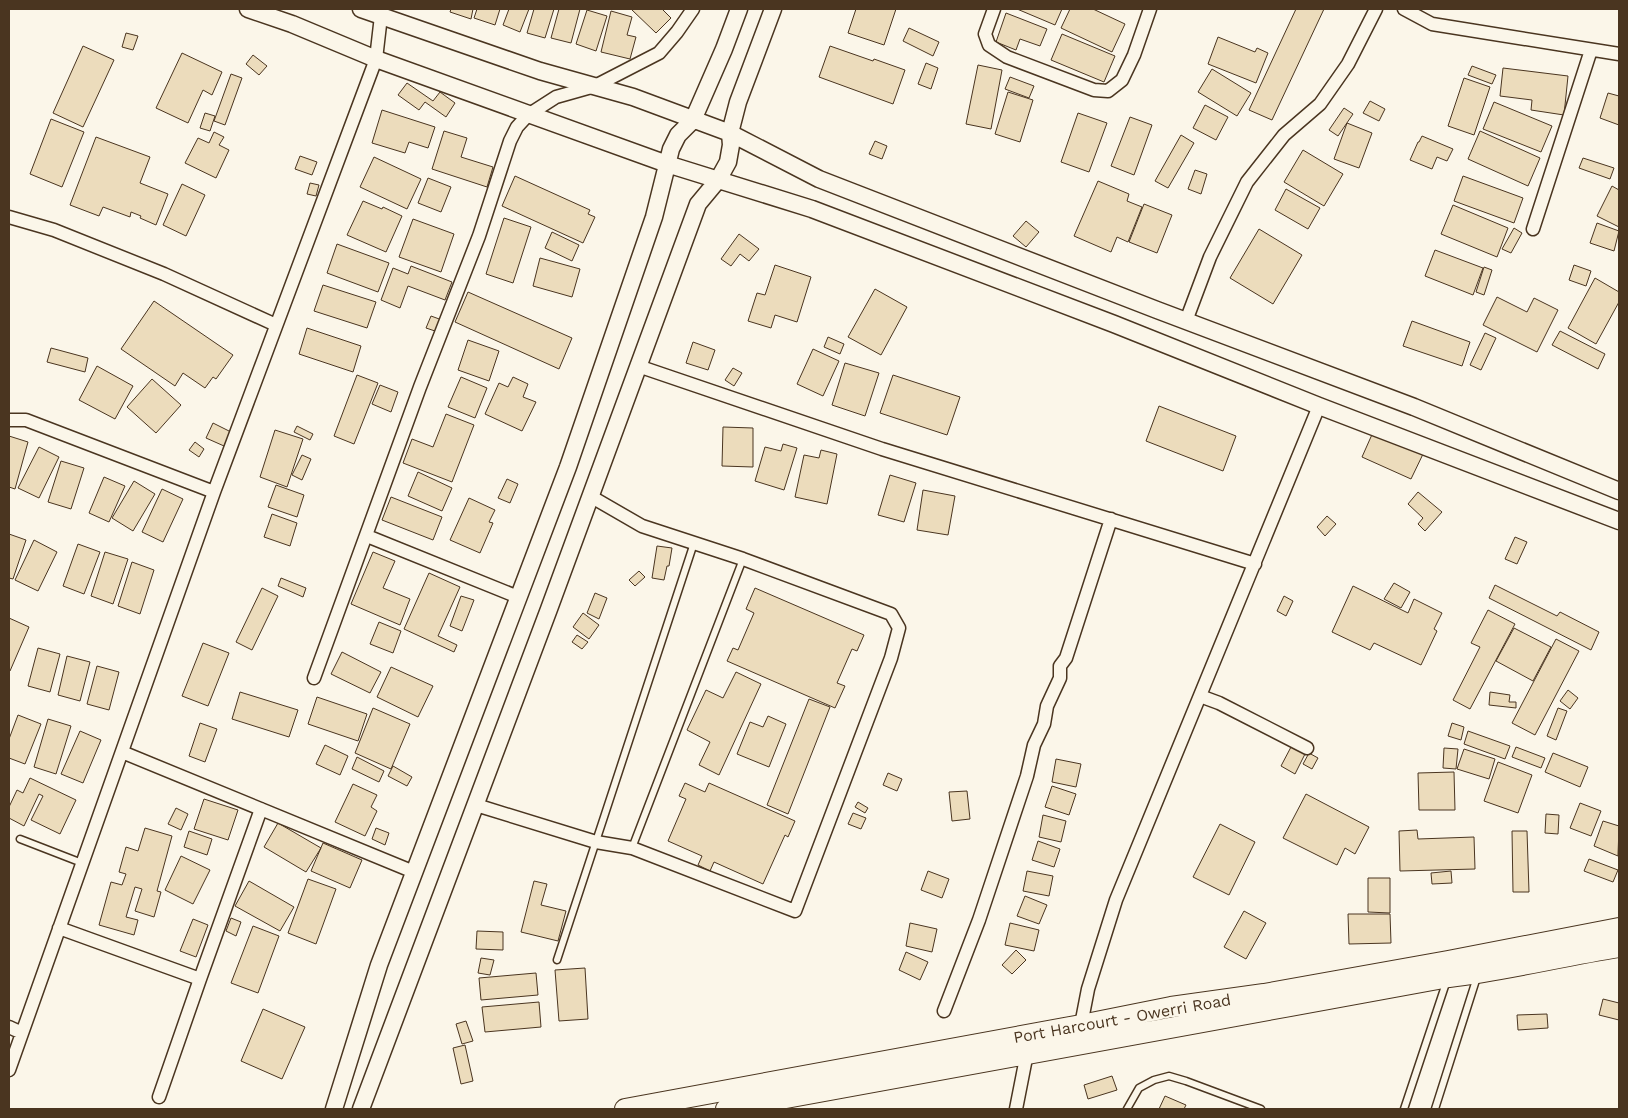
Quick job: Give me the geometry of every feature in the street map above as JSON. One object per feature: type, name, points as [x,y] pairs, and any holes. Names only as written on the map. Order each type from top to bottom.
[{"type":"main road","name":"Port Harcourt - Owerri Road","points":[[625,1109],[1081,1026],[1171,1007],[1264,994],[1448,962],[1619,928]]},
{"type":"main road","name":"Port Harcourt - Owerri Road","points":[[726,1109],[1619,946]]},
{"type":"street","points":[[248,9],[292,24],[376,59],[528,115],[667,164],[831,216],[1619,521]]},
{"type":"street","points":[[361,9],[540,71],[633,97],[730,132],[819,179],[1414,407],[1619,491]]},
{"type":"street","points":[[314,678],[420,387],[479,236],[510,141],[528,115],[556,97],[595,86],[659,53],[693,9]]},
{"type":"street","points":[[334,1109],[379,965],[568,466],[654,217],[667,164],[678,135],[693,120],[739,9]]},
{"type":"street","points":[[361,1109],[698,204],[718,180],[728,162],[731,145],[730,132],[738,102],[773,9]]},
{"type":"street","points":[[994,9],[985,34],[989,45],[1007,57],[1094,90],[1108,91],[1122,80],[1134,55],[1150,9]]},
{"type":"street","points":[[1186,321],[1210,257],[1247,182],[1284,135],[1320,104],[1348,64],[1376,9]]},
{"type":"street","points":[[1404,9],[1432,24],[1619,54]]},
{"type":"street","points":[[9,1070],[214,492],[376,59],[381,16]]},
{"type":"street","points":[[1534,229],[1591,50]]},
{"type":"street","points":[[9,217],[54,230],[164,274],[276,326]]},
{"type":"street","points":[[638,366],[882,449],[1255,564]]},
{"type":"street","points":[[1081,1026],[1088,989],[1116,900],[1320,406]]},
{"type":"street","points":[[9,420],[26,420],[214,492]]},
{"type":"street","points":[[476,804],[596,842],[632,848],[795,911],[891,658],[899,628],[891,614],[742,559],[642,526],[590,496]]},
{"type":"street","points":[[944,1011],[979,920],[1027,776],[1034,745],[1044,724],[1047,706],[1060,678],[1060,666],[1066,658],[1111,519]]},
{"type":"street","points":[[367,536],[518,597]]},
{"type":"street","points":[[1200,696],[1219,703],[1307,748]]},
{"type":"street","points":[[122,752],[414,872]]},
{"type":"street","points":[[159,1097],[261,809]]},
{"type":"street","points":[[59,928],[200,979]]},
{"type":"street","points":[[9,1027],[22,1033]]},
{"type":"street","points":[[1016,1109],[1027,1053]]},
{"type":"lane","points":[[557,960],[694,543]]},
{"type":"lane","points":[[632,848],[742,559]]},
{"type":"lane","points":[[20,839],[82,863]]},
{"type":"lane","points":[[1435,1109],[1478,973]]},
{"type":"lane","points":[[1404,1109],[1449,977]]},
{"type":"lane","points":[[1127,1109],[1139,1088],[1154,1080],[1169,1076],[1261,1109]]},
{"type":"building","points":[[451,9],[473,9],[471,19],[450,12]]},
{"type":"building","points":[[477,9],[500,9],[495,25],[474,18]]},
{"type":"building","points":[[509,9],[529,9],[520,32],[503,25]]},
{"type":"building","points":[[534,9],[554,9],[545,38],[527,33]]},
{"type":"building","points":[[559,9],[580,9],[571,43],[551,38]]},
{"type":"building","points":[[631,9],[662,9],[671,18],[656,33]]},
{"type":"building","points":[[856,9],[896,9],[884,45],[848,33]]},
{"type":"building","points":[[1017,9],[1062,9],[1055,25]]},
{"type":"building","points":[[1070,9],[1093,9],[1125,24],[1112,52],[1061,28]]},
{"type":"building","points":[[1296,9],[1324,9],[1272,120],[1249,110]]},
{"type":"building","points":[[587,10],[607,16],[596,51],[576,44]]},
{"type":"building","points":[[611,11],[632,17],[627,35],[636,37],[630,59],[601,52]]},
{"type":"building","points":[[1006,13],[1047,29],[1040,46],[1020,39],[1016,50],[996,42]]},
{"type":"building","points":[[909,28],[939,42],[933,56],[903,41]]},
{"type":"building","points":[[126,33],[138,36],[133,50],[122,47]]},
{"type":"building","points":[[1062,34],[1115,56],[1104,82],[1051,60]]},
{"type":"building","points":[[1218,37],[1255,52],[1257,48],[1268,53],[1256,83],[1208,64]]},
{"type":"building","points":[[83,46],[114,60],[83,127],[53,113]]},
{"type":"building","points":[[830,46],[905,70],[893,104],[819,77]]},
{"type":"building","points":[[182,53],[222,72],[212,95],[203,90],[188,123],[156,108]]},
{"type":"building","points":[[253,55],[267,66],[259,75],[246,64]]},
{"type":"building","points":[[926,63],[938,68],[931,89],[918,84]]},
{"type":"building","points":[[978,65],[1002,70],[991,129],[966,124]]},
{"type":"building","points":[[1472,66],[1496,75],[1492,84],[1468,75]]},
{"type":"building","points":[[1503,68],[1568,76],[1564,115],[1531,110],[1532,100],[1500,96]]},
{"type":"building","points":[[1212,69],[1251,93],[1237,116],[1198,92]]},
{"type":"building","points":[[231,74],[242,78],[225,125],[214,121]]},
{"type":"building","points":[[1010,77],[1034,86],[1029,98],[1005,89]]},
{"type":"building","points":[[1464,78],[1490,87],[1474,135],[1448,126]]},
{"type":"building","points":[[407,83],[433,101],[440,92],[455,103],[446,117],[425,102],[419,110],[398,95]]},
{"type":"building","points":[[1008,92],[1033,100],[1020,142],[995,134]]},
{"type":"building","points":[[1608,93],[1619,96],[1619,125],[1600,118]]},
{"type":"building","points":[[1370,101],[1385,109],[1379,121],[1363,113]]},
{"type":"building","points":[[1494,102],[1552,126],[1541,152],[1483,129]]},
{"type":"building","points":[[1205,105],[1228,117],[1216,140],[1193,128]]},
{"type":"building","points":[[1344,108],[1353,114],[1338,136],[1329,130]]},
{"type":"building","points":[[382,110],[435,127],[428,148],[409,142],[405,153],[372,143]]},
{"type":"building","points":[[205,113],[215,116],[210,131],[200,128]]},
{"type":"building","points":[[1078,113],[1107,123],[1089,172],[1061,162]]},
{"type":"building","points":[[1130,117],[1152,125],[1134,175],[1111,166]]},
{"type":"building","points":[[51,119],[84,132],[62,187],[30,174]]},
{"type":"building","points":[[1347,123],[1372,133],[1359,168],[1334,159]]},
{"type":"building","points":[[444,131],[467,138],[461,157],[493,167],[487,187],[432,169]]},
{"type":"building","points":[[1480,131],[1540,158],[1528,186],[1468,159]]},
{"type":"building","points":[[214,132],[224,137],[219,145],[229,150],[216,178],[185,163],[198,138],[209,143]]},
{"type":"building","points":[[1181,135],[1194,143],[1168,188],[1155,181]]},
{"type":"building","points":[[1422,136],[1453,149],[1447,161],[1437,157],[1432,169],[1410,160]]},
{"type":"building","points":[[96,137],[150,157],[140,183],[168,194],[156,225],[131,212],[130,217],[103,207],[99,216],[70,205]]},
{"type":"building","points":[[875,141],[887,146],[882,159],[869,154]]},
{"type":"building","points":[[1303,150],[1343,174],[1324,206],[1284,182]]},
{"type":"building","points":[[300,156],[317,162],[312,175],[295,169]]},
{"type":"building","points":[[374,157],[421,179],[407,209],[360,187]]},
{"type":"building","points":[[1583,158],[1614,168],[1610,179],[1579,168]]},
{"type":"building","points":[[1195,170],[1207,174],[1201,194],[1188,189]]},
{"type":"building","points":[[515,176],[590,210],[588,214],[595,217],[583,243],[502,206]]},
{"type":"building","points":[[1463,176],[1523,198],[1514,223],[1454,201]]},
{"type":"building","points":[[428,178],[451,187],[441,212],[418,203]]},
{"type":"building","points":[[1098,181],[1129,194],[1127,201],[1142,207],[1128,242],[1117,237],[1111,252],[1074,236]]},
{"type":"building","points":[[310,183],[319,185],[316,196],[307,194]]},
{"type":"building","points":[[182,184],[205,195],[186,236],[163,225]]},
{"type":"building","points":[[1612,186],[1619,190],[1619,227],[1597,216]]},
{"type":"building","points":[[1286,189],[1320,208],[1308,229],[1275,210]]},
{"type":"building","points":[[363,201],[382,209],[383,207],[402,216],[386,252],[347,235]]},
{"type":"building","points":[[1144,204],[1172,215],[1157,253],[1129,242]]},
{"type":"building","points":[[1453,205],[1508,228],[1497,257],[1441,234]]},
{"type":"building","points":[[504,218],[531,227],[513,283],[486,274]]},
{"type":"building","points":[[413,219],[454,234],[441,272],[399,257]]},
{"type":"building","points":[[1026,221],[1039,232],[1026,247],[1013,236]]},
{"type":"building","points":[[1597,223],[1619,231],[1614,251],[1590,243]]},
{"type":"building","points":[[1514,228],[1522,233],[1511,253],[1502,249]]},
{"type":"building","points":[[1259,229],[1302,255],[1273,304],[1230,278]]},
{"type":"building","points":[[552,232],[579,245],[572,261],[545,248]]},
{"type":"building","points":[[739,234],[759,249],[749,261],[740,254],[731,266],[721,259]]},
{"type":"building","points":[[337,244],[389,263],[378,292],[327,273]]},
{"type":"building","points":[[1435,250],[1483,268],[1473,295],[1425,276]]},
{"type":"building","points":[[540,258],[580,269],[572,297],[533,286]]},
{"type":"building","points":[[775,265],[811,277],[797,322],[775,315],[771,328],[748,321],[757,293],[765,295]]},
{"type":"building","points":[[1574,265],[1591,271],[1586,286],[1569,280]]},
{"type":"building","points":[[411,266],[452,282],[445,300],[408,286],[400,308],[381,300],[393,268],[408,274]]},
{"type":"building","points":[[1484,267],[1492,270],[1484,295],[1476,292]]},
{"type":"building","points":[[1595,278],[1619,292],[1619,302],[1596,344],[1568,328]]},
{"type":"building","points":[[323,285],[376,302],[367,328],[314,311]]},
{"type":"building","points":[[875,289],[907,307],[881,355],[848,337]]},
{"type":"building","points":[[468,292],[572,338],[559,369],[455,322]]},
{"type":"building","points":[[1497,297],[1527,312],[1534,298],[1558,310],[1537,352],[1483,325]]},
{"type":"building","points":[[154,301],[233,355],[216,379],[213,377],[205,388],[183,373],[175,386],[121,349]]},
{"type":"building","points":[[431,316],[442,320],[438,332],[426,328]]},
{"type":"building","points":[[1412,321],[1470,342],[1462,366],[1403,346]]},
{"type":"building","points":[[307,328],[361,346],[353,372],[299,354]]},
{"type":"building","points":[[1560,331],[1605,354],[1598,369],[1552,345]]},
{"type":"building","points":[[1485,333],[1496,338],[1481,370],[1470,365]]},
{"type":"building","points":[[828,337],[844,344],[840,354],[824,347]]},
{"type":"building","points":[[468,340],[499,351],[489,381],[458,370]]},
{"type":"building","points":[[693,342],[715,350],[708,370],[686,363]]},
{"type":"building","points":[[51,348],[88,358],[85,372],[47,362]]},
{"type":"building","points":[[813,349],[839,361],[823,396],[797,384]]},
{"type":"building","points":[[845,363],[879,373],[865,416],[832,405]]},
{"type":"building","points":[[97,366],[133,386],[115,419],[79,400]]},
{"type":"building","points":[[733,368],[742,373],[734,386],[725,380]]},
{"type":"building","points":[[357,375],[378,383],[354,444],[334,436]]},
{"type":"building","points":[[893,375],[960,397],[947,435],[880,413]]},
{"type":"building","points":[[461,377],[487,388],[475,418],[448,407]]},
{"type":"building","points":[[513,377],[528,384],[523,397],[536,402],[522,431],[485,414],[499,383],[508,387]]},
{"type":"building","points":[[152,379],[181,405],[156,433],[127,407]]},
{"type":"building","points":[[380,385],[398,392],[391,412],[372,404]]},
{"type":"building","points":[[1159,406],[1236,436],[1223,471],[1146,441]]},
{"type":"building","points":[[446,414],[474,425],[452,482],[403,463],[412,439],[433,447]]},
{"type":"building","points":[[213,423],[231,432],[224,446],[206,438]]},
{"type":"building","points":[[297,426],[313,434],[310,440],[294,432]]},
{"type":"building","points":[[723,427],[753,428],[753,467],[722,466]]},
{"type":"building","points":[[275,430],[303,439],[287,487],[260,477]]},
{"type":"building","points":[[1374,430],[1424,452],[1411,479],[1362,457]]},
{"type":"building","points":[[9,436],[28,442],[15,489],[9,487]]},
{"type":"building","points":[[195,442],[204,449],[199,457],[189,450]]},
{"type":"building","points":[[783,444],[797,448],[784,490],[755,481],[765,447],[781,451]]},
{"type":"building","points":[[39,447],[59,457],[39,498],[18,488]]},
{"type":"building","points":[[821,450],[837,454],[827,504],[795,497],[804,455],[819,458]]},
{"type":"building","points":[[302,455],[311,459],[302,480],[292,475]]},
{"type":"building","points":[[61,461],[84,468],[71,509],[48,502]]},
{"type":"building","points":[[418,472],[452,488],[442,511],[408,496]]},
{"type":"building","points":[[890,475],[916,483],[904,522],[878,515]]},
{"type":"building","points":[[104,477],[125,486],[109,522],[89,513]]},
{"type":"building","points":[[507,479],[518,484],[510,503],[498,498]]},
{"type":"building","points":[[134,481],[155,494],[133,531],[112,518]]},
{"type":"building","points":[[276,485],[304,495],[297,517],[268,507]]},
{"type":"building","points":[[162,489],[183,499],[163,542],[142,532]]},
{"type":"building","points":[[923,490],[955,496],[948,535],[917,530]]},
{"type":"building","points":[[1418,492],[1442,512],[1425,531],[1418,524],[1423,518],[1408,504]]},
{"type":"building","points":[[391,497],[442,517],[433,540],[382,520]]},
{"type":"building","points":[[469,498],[495,510],[489,522],[493,523],[480,553],[450,540]]},
{"type":"building","points":[[272,514],[297,523],[290,546],[264,537]]},
{"type":"building","points":[[1327,516],[1336,524],[1325,536],[1317,527]]},
{"type":"building","points":[[9,534],[26,540],[13,579],[9,578]]},
{"type":"building","points":[[1515,537],[1527,542],[1517,564],[1505,559]]},
{"type":"building","points":[[34,540],[57,552],[38,591],[15,580]]},
{"type":"building","points":[[78,544],[100,552],[84,594],[63,586]]},
{"type":"building","points":[[657,546],[672,548],[664,580],[652,578]]},
{"type":"building","points":[[105,552],[128,559],[113,604],[91,596]]},
{"type":"building","points":[[373,552],[395,561],[383,588],[410,599],[400,625],[351,604]]},
{"type":"building","points":[[132,562],[154,570],[140,614],[118,606]]},
{"type":"building","points":[[639,571],[645,577],[635,586],[629,580]]},
{"type":"building","points":[[429,573],[460,587],[438,636],[457,645],[454,652],[404,629]]},
{"type":"building","points":[[281,578],[306,588],[303,597],[278,586]]},
{"type":"building","points":[[1394,583],[1410,592],[1401,608],[1384,599]]},
{"type":"building","points":[[1495,585],[1557,616],[1560,612],[1599,632],[1591,650],[1489,598]]},
{"type":"building","points":[[1353,586],[1408,613],[1414,599],[1442,613],[1434,629],[1437,631],[1421,665],[1374,643],[1370,650],[1332,632]]},
{"type":"building","points":[[262,588],[278,596],[252,650],[236,642]]},
{"type":"building","points":[[755,588],[864,635],[857,651],[852,649],[837,683],[845,686],[835,708],[727,661],[733,648],[738,650],[754,613],[746,609]]},
{"type":"building","points":[[595,593],[607,598],[599,619],[587,613]]},
{"type":"building","points":[[461,596],[474,600],[462,631],[450,626]]},
{"type":"building","points":[[1284,596],[1293,601],[1286,616],[1277,611]]},
{"type":"building","points":[[1488,610],[1515,624],[1470,709],[1453,700],[1480,647],[1471,643]]},
{"type":"building","points":[[583,613],[599,625],[589,639],[573,627]]},
{"type":"building","points":[[9,618],[29,627],[10,671],[9,670]]},
{"type":"building","points":[[379,622],[401,631],[393,653],[370,644]]},
{"type":"building","points":[[1514,628],[1551,647],[1533,681],[1496,661]]},
{"type":"building","points":[[577,635],[588,642],[582,649],[572,642]]},
{"type":"building","points":[[1556,639],[1579,651],[1535,735],[1512,723]]},
{"type":"building","points":[[203,643],[229,653],[208,706],[182,696]]},
{"type":"building","points":[[38,648],[60,654],[50,692],[28,686]]},
{"type":"building","points":[[342,652],[381,672],[370,693],[331,674]]},
{"type":"building","points":[[67,656],[90,662],[80,701],[58,695]]},
{"type":"building","points":[[97,666],[119,672],[109,710],[87,704]]},
{"type":"building","points":[[391,667],[433,686],[418,717],[377,697]]},
{"type":"building","points":[[736,672],[761,684],[719,775],[699,765],[710,742],[687,730],[706,690],[723,698]]},
{"type":"building","points":[[1568,690],[1578,698],[1570,709],[1560,701]]},
{"type":"building","points":[[240,692],[298,710],[289,737],[232,719]]},
{"type":"building","points":[[1490,692],[1510,695],[1509,702],[1516,702],[1516,708],[1489,705]]},
{"type":"building","points":[[317,697],[367,714],[358,741],[308,724]]},
{"type":"building","points":[[809,699],[830,707],[788,814],[767,805]]},
{"type":"building","points":[[373,708],[410,724],[391,769],[355,753]]},
{"type":"building","points":[[1558,708],[1567,711],[1556,740],[1547,736]]},
{"type":"building","points":[[18,715],[41,724],[25,764],[9,758],[9,739]]},
{"type":"building","points":[[768,716],[786,724],[769,767],[737,754],[750,722],[763,727]]},
{"type":"building","points":[[48,719],[71,726],[56,774],[34,767]]},
{"type":"building","points":[[200,723],[217,729],[205,762],[189,756]]},
{"type":"building","points":[[1452,723],[1464,727],[1461,740],[1448,736]]},
{"type":"building","points":[[80,731],[101,740],[83,783],[61,774]]},
{"type":"building","points":[[1468,731],[1510,746],[1505,759],[1464,744]]},
{"type":"building","points":[[325,745],[348,756],[340,775],[316,764]]},
{"type":"building","points":[[1291,747],[1305,754],[1295,774],[1281,766]]},
{"type":"building","points":[[1516,747],[1545,758],[1541,768],[1512,757]]},
{"type":"building","points":[[1444,748],[1458,749],[1456,769],[1443,768]]},
{"type":"building","points":[[1464,749],[1495,759],[1489,779],[1457,769]]},
{"type":"building","points":[[1309,753],[1318,758],[1312,769],[1303,764]]},
{"type":"building","points":[[1553,753],[1588,767],[1580,787],[1545,772]]},
{"type":"building","points":[[357,757],[384,771],[379,782],[352,769]]},
{"type":"building","points":[[1056,759],[1081,764],[1076,787],[1052,782]]},
{"type":"building","points":[[1498,762],[1532,775],[1518,813],[1484,801]]},
{"type":"building","points":[[393,766],[412,777],[407,786],[388,776]]},
{"type":"building","points":[[1454,772],[1455,810],[1419,810],[1418,773]]},
{"type":"building","points":[[888,773],[902,779],[897,791],[883,785]]},
{"type":"building","points":[[30,778],[76,800],[60,834],[31,820],[43,796],[39,794],[24,826],[9,818],[9,807],[17,790],[23,793]]},
{"type":"building","points":[[685,783],[705,792],[709,783],[795,821],[788,837],[785,835],[763,884],[714,862],[710,871],[698,865],[702,856],[668,841],[686,799],[679,796]]},
{"type":"building","points":[[353,784],[377,795],[371,807],[377,811],[365,836],[335,822]]},
{"type":"building","points":[[1052,786],[1076,794],[1069,815],[1045,807]]},
{"type":"building","points":[[967,791],[970,819],[952,821],[949,792]]},
{"type":"building","points":[[1306,794],[1369,827],[1355,854],[1345,848],[1337,865],[1283,838]]},
{"type":"building","points":[[204,799],[238,810],[228,840],[194,829]]},
{"type":"building","points":[[858,802],[868,808],[865,813],[855,807]]},
{"type":"building","points":[[1580,803],[1601,811],[1591,836],[1570,828]]},
{"type":"building","points":[[176,808],[188,814],[181,830],[168,824]]},
{"type":"building","points":[[853,813],[866,818],[861,829],[848,824]]},
{"type":"building","points":[[1546,814],[1559,815],[1558,834],[1545,833]]},
{"type":"building","points":[[1043,815],[1066,821],[1061,842],[1039,837]]},
{"type":"building","points":[[1603,821],[1619,826],[1618,856],[1594,846]]},
{"type":"building","points":[[278,823],[321,848],[306,872],[264,847]]},
{"type":"building","points":[[1220,824],[1255,842],[1229,895],[1193,877]]},
{"type":"building","points":[[145,828],[172,836],[157,891],[161,892],[154,917],[135,911],[142,889],[135,887],[126,917],[138,920],[134,935],[99,925],[111,882],[122,885],[126,874],[119,872],[126,847],[138,851]]},
{"type":"building","points":[[376,828],[389,833],[385,845],[372,839]]},
{"type":"building","points":[[1417,830],[1418,839],[1474,837],[1475,869],[1400,871],[1399,831]]},
{"type":"building","points":[[189,831],[212,839],[207,855],[184,847]]},
{"type":"building","points":[[1512,831],[1527,831],[1529,892],[1513,892]]},
{"type":"building","points":[[1038,841],[1060,849],[1054,867],[1032,860]]},
{"type":"building","points":[[323,843],[362,860],[350,888],[311,871]]},
{"type":"building","points":[[181,856],[210,870],[193,904],[165,890]]},
{"type":"building","points":[[1589,859],[1618,870],[1613,882],[1584,871]]},
{"type":"building","points":[[928,871],[949,879],[942,898],[921,890]]},
{"type":"building","points":[[1027,871],[1053,876],[1049,896],[1023,891]]},
{"type":"building","points":[[1451,871],[1452,883],[1432,884],[1431,873]]},
{"type":"building","points":[[1368,878],[1390,878],[1390,913],[1368,912]]},
{"type":"building","points":[[308,879],[336,889],[316,944],[288,933]]},
{"type":"building","points":[[249,881],[294,907],[280,931],[235,906]]},
{"type":"building","points":[[534,881],[547,884],[541,905],[566,911],[558,941],[521,932]]},
{"type":"building","points":[[1025,896],[1047,905],[1039,924],[1017,916]]},
{"type":"building","points":[[1244,911],[1266,923],[1246,959],[1224,947]]},
{"type":"building","points":[[1348,914],[1390,914],[1391,943],[1349,944]]},
{"type":"building","points":[[231,918],[241,922],[236,936],[226,931]]},
{"type":"building","points":[[193,919],[208,925],[196,957],[180,951]]},
{"type":"building","points":[[910,923],[937,929],[932,952],[906,946]]},
{"type":"building","points":[[1010,923],[1039,930],[1034,951],[1005,945]]},
{"type":"building","points":[[253,926],[279,936],[258,993],[231,983]]},
{"type":"building","points":[[477,931],[503,932],[503,950],[476,949]]},
{"type":"building","points":[[1016,950],[1026,960],[1012,974],[1002,965]]},
{"type":"building","points":[[906,952],[928,962],[920,980],[899,970]]},
{"type":"building","points":[[481,958],[494,960],[490,975],[478,973]]},
{"type":"building","points":[[585,968],[588,1019],[559,1021],[555,970]]},
{"type":"building","points":[[536,973],[538,995],[481,1000],[479,978]]},
{"type":"building","points":[[1603,999],[1619,1003],[1619,1020],[1599,1015]]},
{"type":"building","points":[[539,1002],[541,1027],[485,1032],[482,1007]]},
{"type":"building","points":[[263,1009],[305,1027],[282,1079],[241,1061]]},
{"type":"building","points":[[1547,1014],[1548,1028],[1518,1030],[1517,1015]]},
{"type":"building","points":[[466,1021],[473,1041],[462,1044],[456,1024]]},
{"type":"building","points":[[465,1045],[473,1081],[461,1084],[453,1048]]},
{"type":"building","points":[[1112,1076],[1117,1090],[1088,1099],[1084,1085]]},
{"type":"building","points":[[1165,1096],[1186,1105],[1184,1109],[1159,1109]]}]
